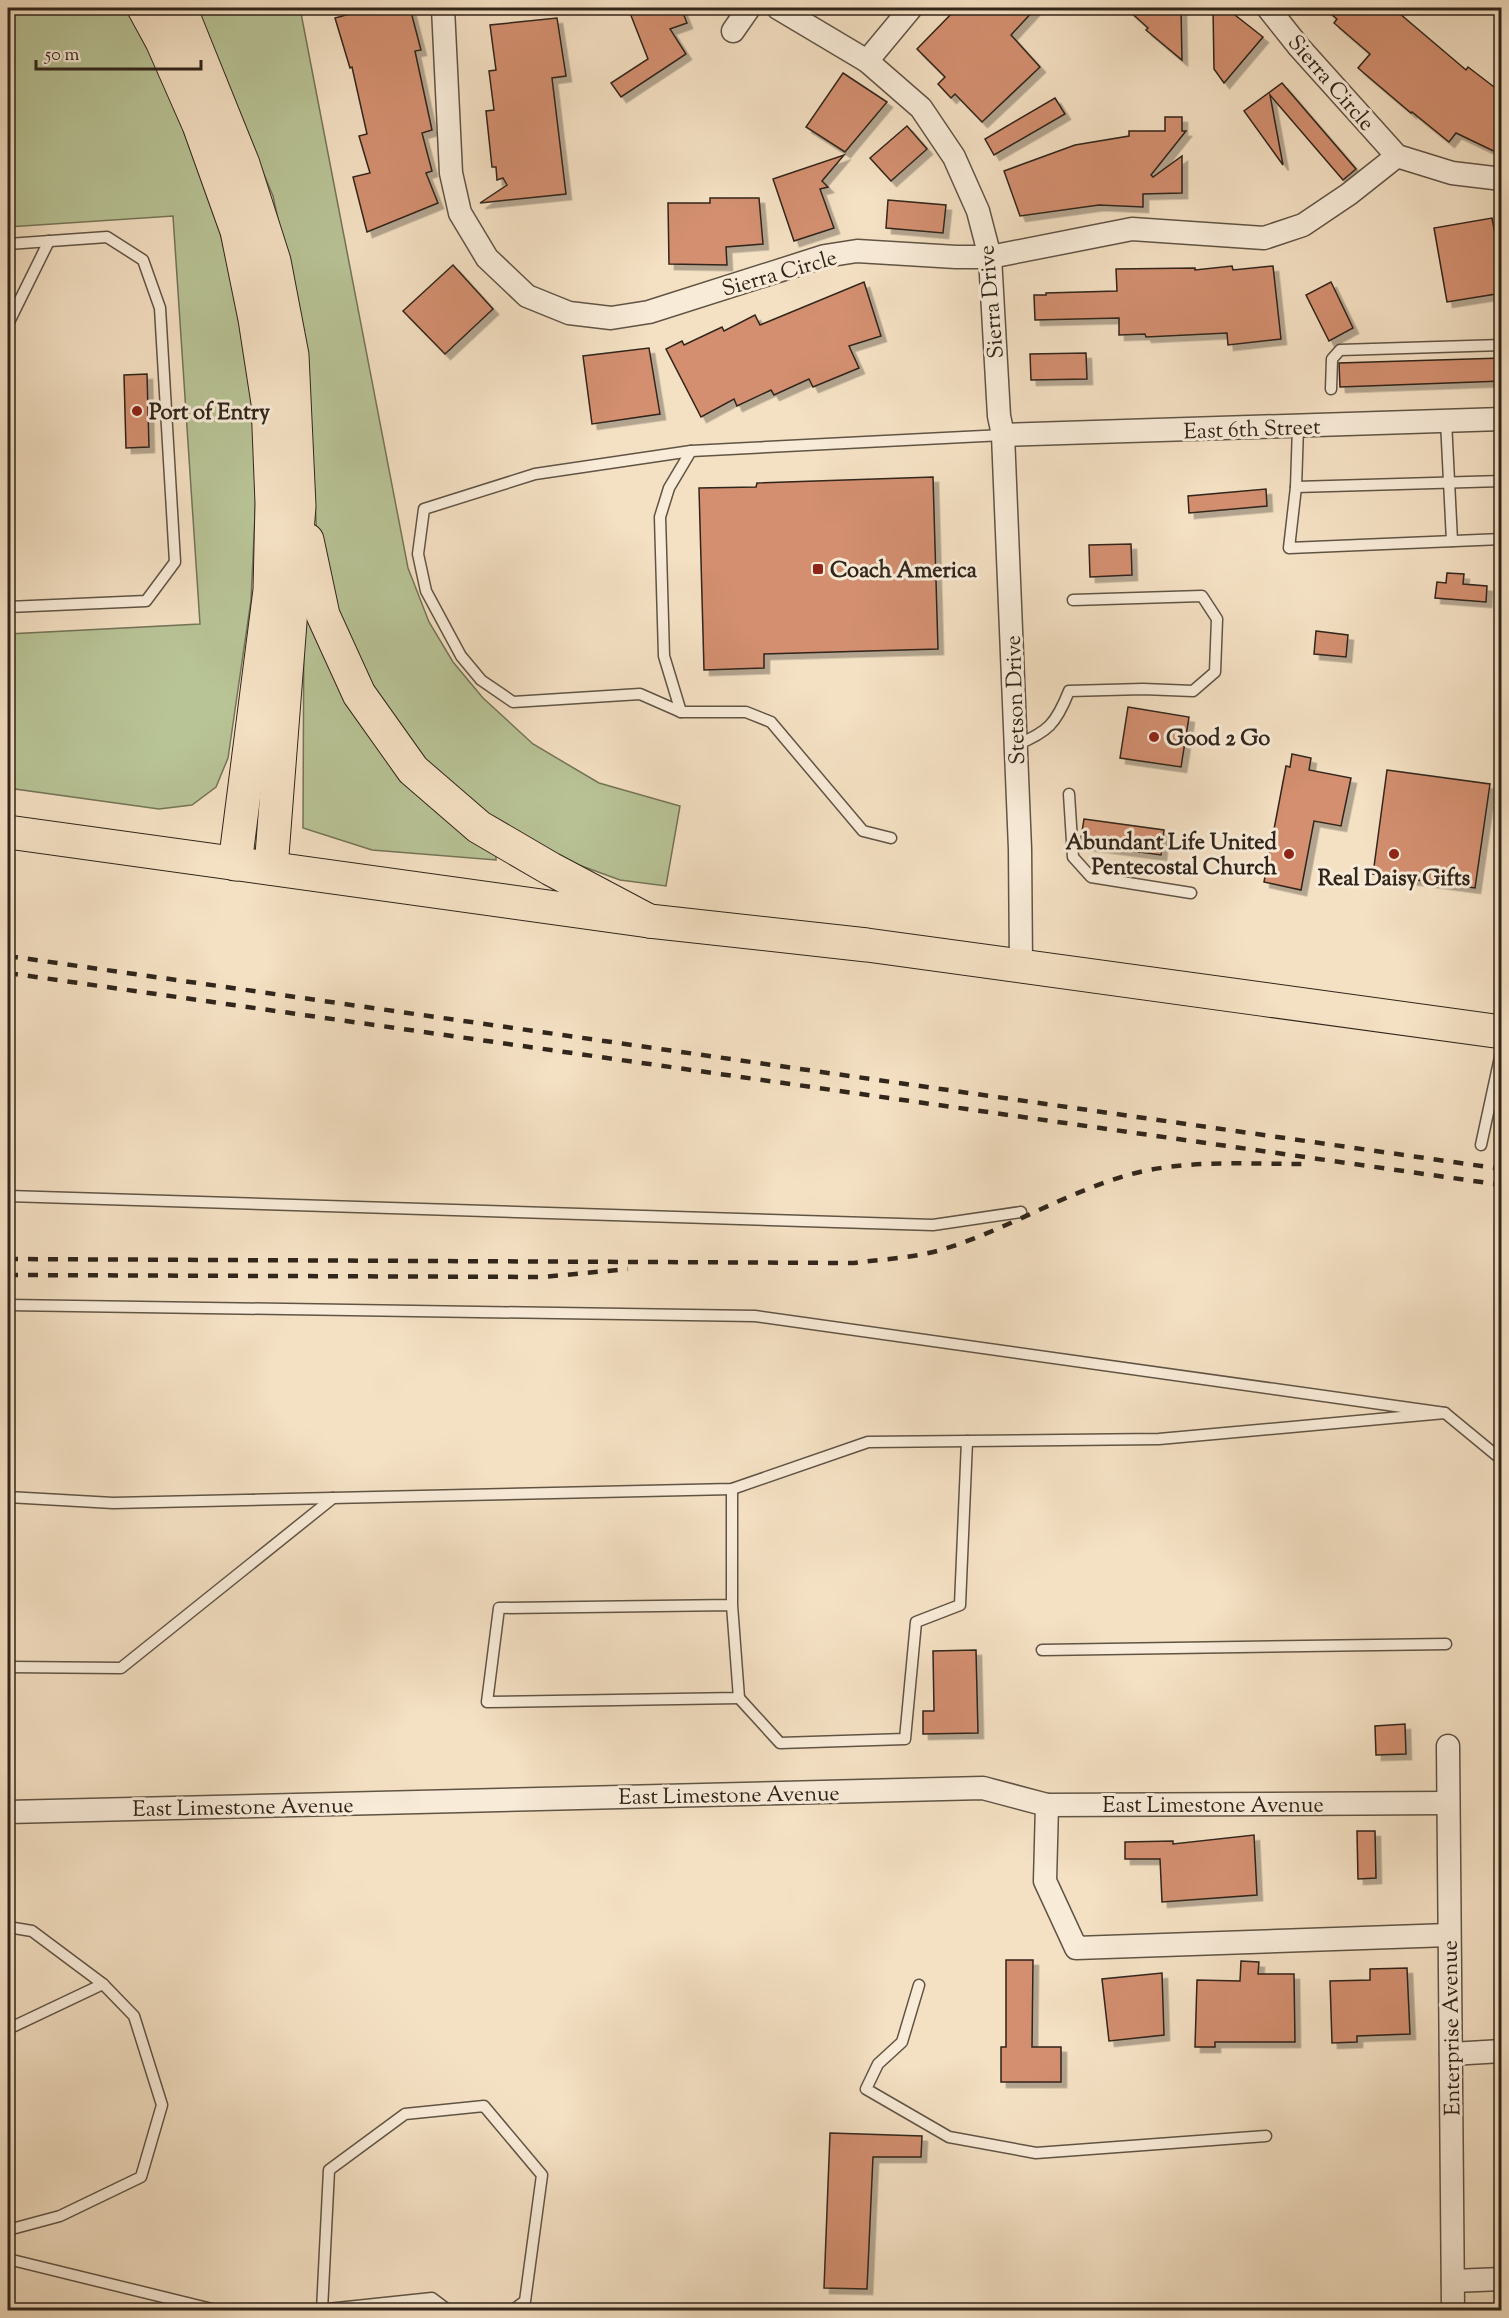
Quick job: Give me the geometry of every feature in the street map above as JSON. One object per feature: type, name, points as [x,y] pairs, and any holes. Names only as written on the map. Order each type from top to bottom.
[{"type":"main road","points":[[144,8],[162,41],[198,125],[237,231],[255,319],[268,403],[272,503],[270,590],[235,864]]},
{"type":"main road","points":[[180,8],[243,165],[274,261],[292,355],[299,506],[271,868]]},
{"type":"main road","points":[[299,506],[323,615],[359,694],[413,770],[479,827],[551,869],[649,921]]},
{"type":"main road","points":[[8,832],[649,921],[867,945],[1502,1032]]},
{"type":"street","name":"Sierra Circle","points":[[443,8],[451,173],[460,213],[486,258],[527,296],[569,313],[611,318],[649,312],[825,256],[858,251],[990,257],[1132,228],[1264,238],[1303,225],[1349,194],[1397,156],[1299,47],[1268,8]]},
{"type":"street","points":[[733,32],[748,8]]},
{"type":"street","name":"Sierra Drive","points":[[778,8],[867,61],[921,108],[954,157],[978,211],[990,257],[999,416],[1003,435]]},
{"type":"street","points":[[867,61],[911,8]]},
{"type":"street","points":[[1397,156],[1452,173],[1502,179]]},
{"type":"street","name":"East 6th Street","points":[[1003,435],[1502,419]]},
{"type":"street","name":"Stetson Drive","points":[[1003,435],[1016,745],[1021,966]]},
{"type":"street","name":"Enterprise Avenue","points":[[1448,1746],[1453,2310]]},
{"type":"street","name":"East Limestone Avenue","points":[[8,1812],[983,1788],[1047,1805],[1448,1803]]},
{"type":"street","points":[[1047,1805],[1045,1881],[1076,1948],[1449,1935]]},
{"type":"street","points":[[1451,2054],[1502,2051]]},
{"type":"street","points":[[1453,2281],[1502,2279]]},
{"type":"lane","points":[[8,607],[146,602],[176,562],[160,308],[143,260],[107,237],[49,241],[9,247]]},
{"type":"lane","points":[[8,324],[49,241]]},
{"type":"lane","points":[[1332,389],[1332,359],[1340,350],[1502,345]]},
{"type":"lane","points":[[1446,421],[1452,541]]},
{"type":"lane","points":[[1298,427],[1296,488],[1289,548],[1502,539]]},
{"type":"lane","points":[[891,838],[863,831],[771,722],[746,712],[681,712],[640,694],[513,702],[481,680],[461,656],[426,591],[418,554],[424,509],[535,474],[691,451],[1003,435]]},
{"type":"lane","points":[[681,712],[664,657],[660,517],[669,489],[691,451]]},
{"type":"lane","points":[[1296,488],[1502,481]]},
{"type":"lane","points":[[1016,745],[1040,735],[1059,715],[1069,691],[1143,689],[1193,692],[1215,672],[1217,619],[1202,596],[1073,600]]},
{"type":"lane","points":[[1069,794],[1073,857],[1091,877],[1191,893]]},
{"type":"lane","points":[[1481,1144],[1502,1048]]},
{"type":"lane","points":[[8,1196],[933,1225],[1021,1212]]},
{"type":"lane","points":[[8,1305],[755,1316],[1445,1413],[1502,1460]]},
{"type":"lane","points":[[8,1497],[112,1503],[732,1489],[868,1442],[1159,1439],[1445,1413]]},
{"type":"lane","points":[[732,1489],[732,1605],[739,1698],[780,1743],[905,1739],[916,1622],[960,1605],[967,1441]]},
{"type":"lane","points":[[8,1667],[121,1668],[333,1498]]},
{"type":"lane","points":[[732,1605],[499,1608],[487,1702],[739,1698]]},
{"type":"lane","points":[[1042,1650],[1446,1644]]},
{"type":"lane","points":[[8,1927],[32,1931],[103,1983],[134,2016],[162,2105],[141,2177],[60,2216],[8,2230]]},
{"type":"lane","points":[[8,2029],[103,1983]]},
{"type":"lane","points":[[919,1985],[902,2042],[878,2064],[866,2089],[949,2137],[1036,2153],[1266,2136]]},
{"type":"lane","points":[[448,2310],[432,2298],[320,2310],[329,2170],[405,2115],[484,2106],[542,2175],[525,2301],[513,2310]]},
{"type":"lane","points":[[8,2259],[216,2310]]},
{"type":"green space","points":[[8,8],[128,8],[146,39],[185,130],[213,204],[234,288],[252,382],[256,494],[251,600],[228,758],[216,787],[192,805],[159,809],[8,788],[8,634],[200,624],[173,216],[8,227]]},
{"type":"green space","points":[[194,8],[300,8],[408,568],[429,622],[453,662],[483,698],[533,744],[599,783],[680,806],[666,886],[620,880],[557,857],[489,817],[424,762],[368,689],[332,610],[317,541],[308,357],[273,196]]},
{"type":"green space","points":[[304,592],[326,659],[496,852],[496,860],[372,850],[303,828]]},
{"type":"building","points":[[371,8],[410,8],[421,50],[415,51],[432,130],[422,133],[432,171],[426,173],[438,203],[367,232],[353,177],[370,173],[359,136],[367,134],[352,67],[350,68],[335,18]]},
{"type":"building","points":[[645,8],[681,8],[687,23],[670,29],[686,54],[621,97],[611,83],[648,59],[630,13]]},
{"type":"building","points":[[957,8],[1036,8],[1011,35],[1040,67],[982,122],[955,94],[951,98],[938,84],[945,77],[917,49]]},
{"type":"building","points":[[1126,8],[1181,8],[1182,60],[1146,30],[1148,28]]},
{"type":"building","points":[[1213,8],[1226,8],[1263,37],[1224,83],[1214,69]]},
{"type":"building","points":[[1324,8],[1393,8],[1466,70],[1468,67],[1502,93],[1502,155],[1456,133],[1449,142],[1411,113],[1358,68],[1370,54],[1334,23],[1337,19]]},
{"type":"building","points":[[557,18],[566,76],[552,78],[566,194],[480,203],[507,185],[503,178],[497,180],[496,167],[492,167],[486,111],[494,110],[489,71],[496,70],[490,25]]},
{"type":"building","points":[[843,73],[887,102],[845,152],[806,127]]},
{"type":"building","points":[[1282,83],[1356,169],[1343,180],[1270,95],[1283,165],[1244,111]]},
{"type":"building","points":[[1055,98],[1065,114],[994,155],[985,139]]},
{"type":"building","points":[[1165,117],[1182,117],[1182,131],[1186,131],[1151,175],[1153,177],[1182,156],[1182,193],[1143,194],[1143,207],[1099,205],[1020,216],[1004,171],[1075,145],[1129,136],[1129,131],[1165,131]]},
{"type":"building","points":[[907,126],[927,149],[891,181],[870,158]]},
{"type":"building","points":[[844,155],[822,181],[828,187],[820,189],[834,228],[794,241],[773,179]]},
{"type":"building","points":[[710,198],[759,198],[763,244],[726,247],[727,265],[669,264],[668,203],[710,203]]},
{"type":"building","points":[[888,200],[946,205],[943,233],[886,228]]},
{"type":"building","points":[[1492,218],[1502,271],[1502,293],[1447,302],[1434,228]]},
{"type":"building","points":[[453,265],[493,309],[445,354],[403,311]]},
{"type":"building","points":[[1232,266],[1233,270],[1273,266],[1281,339],[1228,345],[1227,333],[1146,337],[1145,334],[1119,335],[1119,318],[1035,320],[1034,295],[1117,291],[1116,269],[1195,268],[1195,270]]},
{"type":"building","points":[[864,282],[881,336],[849,346],[859,368],[813,387],[809,379],[774,395],[771,390],[737,406],[734,399],[701,417],[666,349],[682,341],[684,345],[722,327],[724,331],[755,315],[760,325]]},
{"type":"building","points":[[1331,282],[1353,328],[1329,341],[1306,295]]},
{"type":"building","points":[[649,348],[660,414],[592,424],[583,356]]},
{"type":"building","points":[[1086,353],[1087,379],[1031,380],[1030,354]]},
{"type":"building","points":[[1502,358],[1502,381],[1340,387],[1339,363]]},
{"type":"building","name":"Port of Entry","points":[[147,374],[149,447],[126,448],[124,375]]},
{"type":"building","name":"Coach America","points":[[933,477],[938,649],[764,654],[764,668],[704,670],[699,488],[756,487],[757,483]]},
{"type":"building","points":[[1266,489],[1267,506],[1189,513],[1188,496]]},
{"type":"building","points":[[1131,544],[1132,575],[1090,577],[1089,545]]},
{"type":"building","points":[[1447,573],[1464,574],[1463,584],[1487,586],[1486,602],[1435,598],[1437,582],[1446,583]]},
{"type":"building","points":[[1316,631],[1348,635],[1346,657],[1314,654]]},
{"type":"building","name":"Good 2 Go","points":[[1128,707],[1189,717],[1181,767],[1120,758]]},
{"type":"building","name":"Abundant Life United Pentecostal Church","points":[[1292,754],[1311,758],[1309,770],[1351,778],[1341,826],[1314,821],[1301,890],[1264,882],[1286,766],[1290,767]]},
{"type":"building","points":[[1387,770],[1490,784],[1475,888],[1373,874]]},
{"type":"building","points":[[1084,819],[1164,830],[1161,855],[1080,844]]},
{"type":"building","points":[[976,1650],[978,1733],[923,1734],[923,1711],[934,1711],[933,1651]]},
{"type":"building","points":[[1405,1724],[1406,1754],[1376,1755],[1375,1726]]},
{"type":"building","points":[[1357,1831],[1375,1831],[1376,1878],[1358,1879]]},
{"type":"building","points":[[1254,1835],[1257,1895],[1162,1902],[1160,1859],[1125,1859],[1125,1842],[1173,1841],[1173,1844]]},
{"type":"building","points":[[1006,1960],[1033,1960],[1032,2047],[1061,2047],[1061,2082],[1001,2082],[1001,2047],[1006,2047]]},
{"type":"building","points":[[1241,1961],[1259,1962],[1258,1974],[1294,1974],[1295,2042],[1215,2042],[1215,2047],[1195,2047],[1197,1980],[1240,1981]]},
{"type":"building","points":[[1407,1968],[1410,2034],[1357,2036],[1357,2042],[1332,2043],[1330,1981],[1370,1980],[1370,1969]]},
{"type":"building","points":[[1162,1973],[1164,2035],[1109,2041],[1102,1979]]},
{"type":"building","points":[[830,2133],[922,2136],[921,2157],[873,2157],[867,2289],[824,2288]]},
{"type":"railway","points":[[8,956],[1502,1169]]},
{"type":"railway","points":[[8,973],[1502,1185]]},
{"type":"railway","points":[[8,1259],[854,1263],[944,1249],[1102,1184],[1146,1171],[1190,1165],[1302,1164]]},
{"type":"railway","points":[[8,1275],[543,1277],[628,1269]]},
{"type":"place","name":"Port of Entry","points":[[137,411]]},
{"type":"place","name":"Coach America","points":[[818,569]]},
{"type":"place","name":"Good 2 Go","points":[[1154,737]]},
{"type":"place","name":"Abundant Life United Pentecostal Church","points":[[1289,854]]},
{"type":"place","name":"Real Daisy Gifts","points":[[1394,854]]}]
